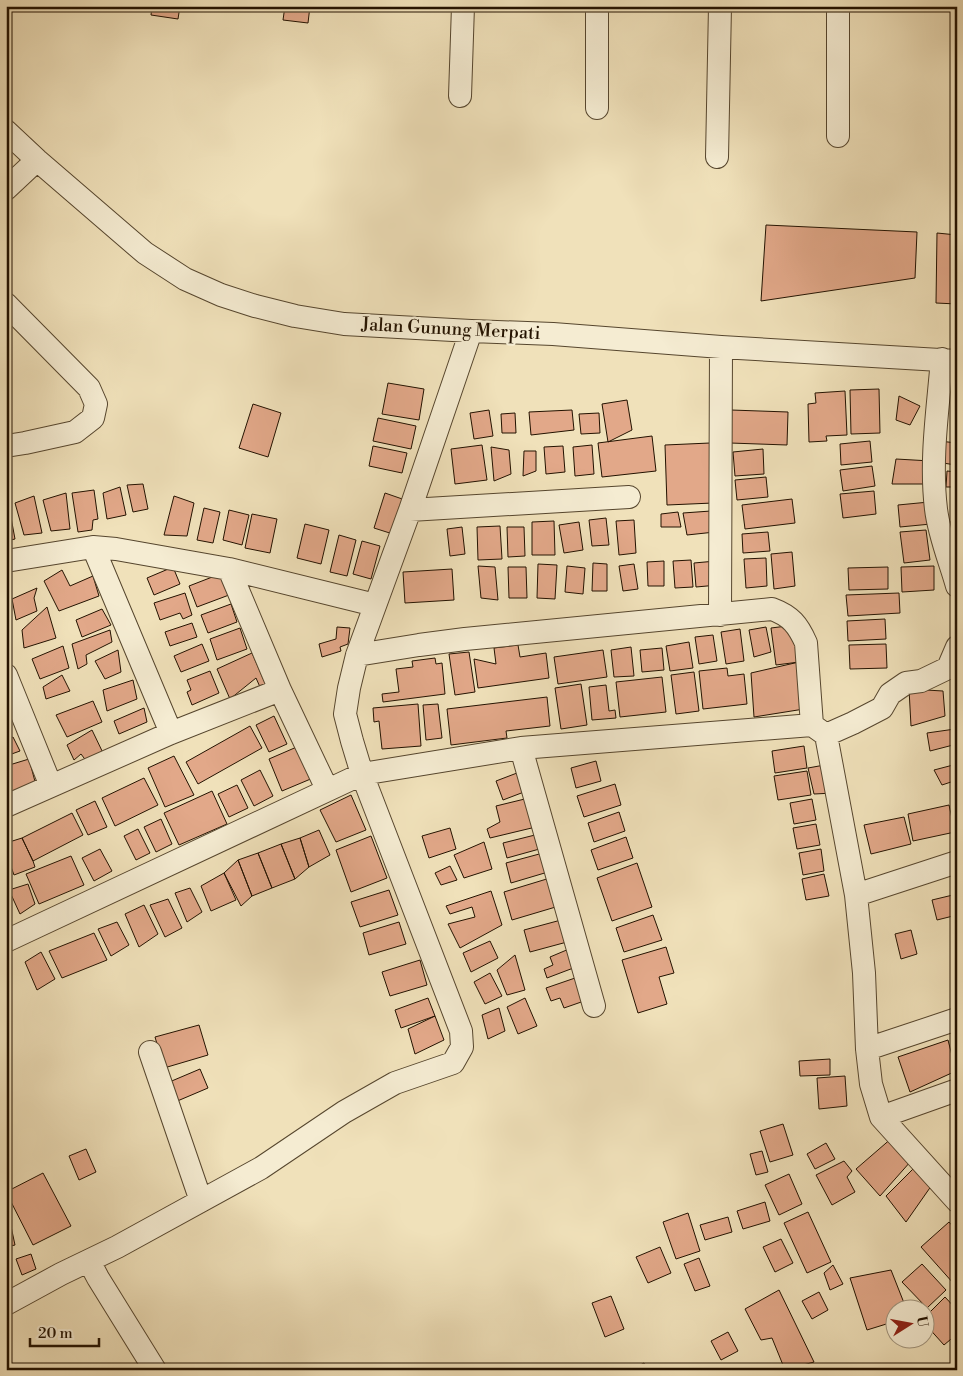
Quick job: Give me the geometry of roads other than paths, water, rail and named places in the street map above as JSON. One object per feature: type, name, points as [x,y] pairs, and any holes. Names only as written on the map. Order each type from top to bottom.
[{"type":"street","points":[[460,96],[463,6]]},
{"type":"street","points":[[597,6],[597,108]]},
{"type":"street","points":[[717,157],[720,6]]},
{"type":"street","points":[[838,6],[838,136]]},
{"type":"street","name":"Jalan Gunung Merpati","points":[[6,131],[144,253],[185,278],[221,295],[296,316],[344,324],[553,334],[721,347],[949,360]]},
{"type":"street","points":[[6,189],[37,160]]},
{"type":"street","points":[[6,304],[89,388],[96,404],[93,418],[75,432],[6,446]]},
{"type":"street","points":[[6,1304],[261,1168],[344,1112],[395,1083],[453,1063],[462,1047],[461,1031],[362,774],[345,714],[357,654],[410,510],[471,331]]},
{"type":"street","points":[[720,615],[721,347]]},
{"type":"street","points":[[949,360],[935,434],[933,471],[936,510],[957,586]]},
{"type":"street","points":[[410,510],[630,497]]},
{"type":"street","points":[[6,561],[92,547],[116,549],[229,569],[375,605]]},
{"type":"street","points":[[92,547],[171,733]]},
{"type":"street","points":[[229,569],[280,690],[327,790]]},
{"type":"street","points":[[357,654],[464,640],[772,609],[793,621],[806,643],[819,730],[856,895],[864,973],[867,1049],[871,1084],[881,1117],[957,1201]]},
{"type":"street","points":[[6,941],[362,774],[521,748],[819,730],[853,723],[882,708],[890,694],[906,683],[921,681],[948,668],[957,647]]},
{"type":"street","points":[[6,675],[51,786]]},
{"type":"street","points":[[6,806],[171,733],[280,690]]},
{"type":"street","points":[[521,748],[594,1006]]},
{"type":"street","points":[[856,895],[957,862]]},
{"type":"street","points":[[867,1049],[957,1018]]},
{"type":"street","points":[[150,1052],[201,1201]]},
{"type":"street","points":[[881,1117],[957,1090]]},
{"type":"street","points":[[89,1261],[155,1370]]}]
